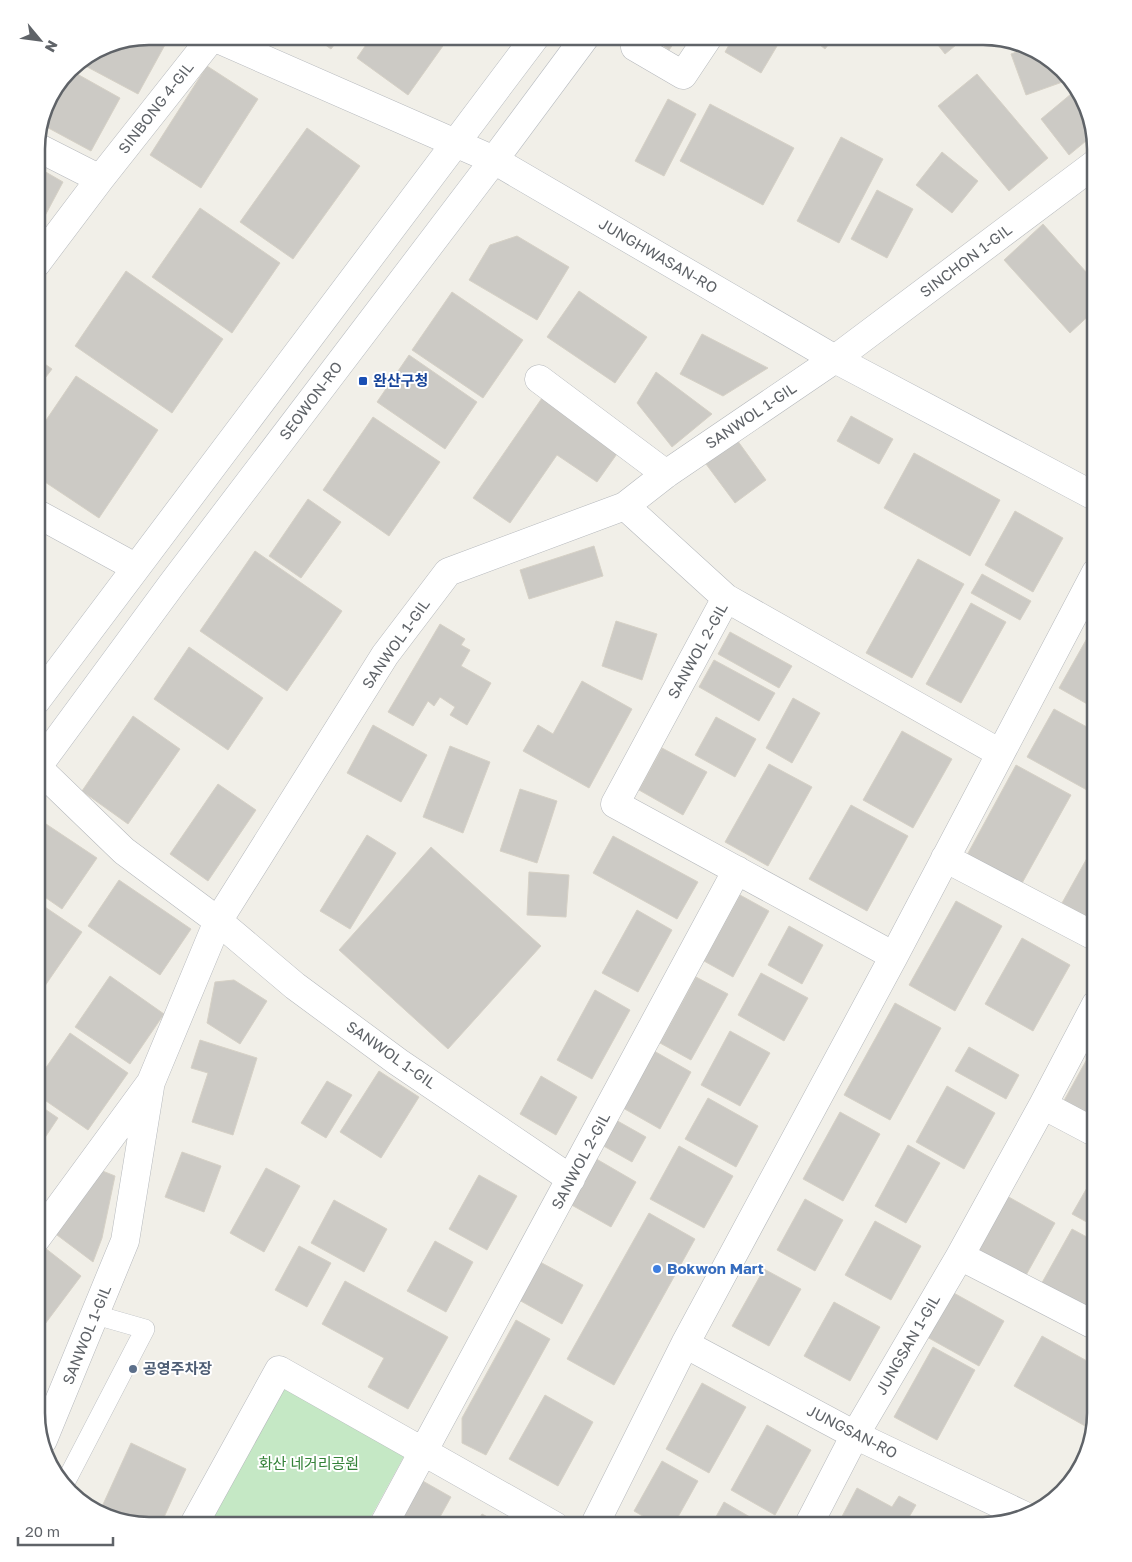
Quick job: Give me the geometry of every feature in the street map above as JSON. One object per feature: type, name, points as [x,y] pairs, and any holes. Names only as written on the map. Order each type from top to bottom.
[{"type":"street","name":"SINBONG 4-GIL","points":[[45,252],[205,45]]},
{"type":"street","name":"JUNGHWASAN-RO","points":[[232,45],[494,160],[836,359],[1087,492]]},
{"type":"street","points":[[45,689],[529,45]]},
{"type":"street","name":"SEOWON-RO","points":[[45,757],[172,584],[579,45]]},
{"type":"street","points":[[636,47],[683,74],[703,45]]},
{"type":"street","points":[[45,152],[100,179]]},
{"type":"street","name":"SINCHON 1-GIL","points":[[836,359],[1087,170]]},
{"type":"street","name":"SANWOL 1-GIL","points":[[47,1432],[125,1241],[151,1082],[218,922],[385,655],[448,572],[625,506],[666,474],[836,359]]},
{"type":"street","points":[[539,379],[666,474]]},
{"type":"street","points":[[625,506],[726,598]]},
{"type":"street","points":[[45,518],[124,561]]},
{"type":"street","points":[[598,1517],[685,1344],[894,956],[1087,589]]},
{"type":"street","name":"SANWOL 2-GIL","points":[[894,956],[615,804],[726,598],[1000,753]]},
{"type":"street","name":"SEOWON-RO","points":[[45,776],[124,851]]},
{"type":"street","name":"SANWOL 1-GIL","points":[[124,851],[218,922],[294,986],[390,1056],[571,1179]]},
{"type":"street","points":[[945,858],[1087,932]]},
{"type":"street","name":"SANWOL 2-GIL","points":[[388,1517],[737,870]]},
{"type":"street","name":"JUNGSAN 1-GIL","points":[[813,1517],[856,1435],[960,1256],[1087,1021]]},
{"type":"street","name":"SANWOL 1-GIL","points":[[45,1227],[151,1082]]},
{"type":"street","points":[[1043,1105],[1087,1128]]},
{"type":"street","points":[[960,1256],[1087,1321]]},
{"type":"street","name":"JUNGSAN-RO","points":[[685,1344],[856,1435],[1015,1512]]},
{"type":"street","points":[[198,1517],[279,1370],[538,1517]]},
{"type":"lane","points":[[68,1477],[145,1329],[96,1316]]},
{"type":"green space","name":"화산 네거리공원","points":[[285,1381],[408,1449],[371,1517],[211,1517]]},
{"type":"building","points":[[165,45],[138,94],[87,67],[109,53],[129,47]]},
{"type":"building","points":[[325,45],[334,45],[331,49]]},
{"type":"building","points":[[366,45],[444,45],[408,95],[357,58]]},
{"type":"building","points":[[663,45],[673,45],[669,50]]},
{"type":"building","points":[[729,45],[778,45],[761,73],[725,52]]},
{"type":"building","points":[[820,45],[828,45],[825,49]]},
{"type":"building","points":[[938,45],[956,45],[945,54]]},
{"type":"building","points":[[1017,52],[1035,59],[1062,82],[1026,95],[1011,54]]},
{"type":"building","points":[[207,66],[258,99],[201,188],[150,155]]},
{"type":"building","points":[[78,74],[120,98],[91,151],[47,127],[59,97],[71,80]]},
{"type":"building","points":[[977,74],[1048,158],[1009,191],[938,106]]},
{"type":"building","points":[[1071,94],[1079,109],[1086,141],[1069,155],[1041,119]]},
{"type":"building","points":[[668,99],[696,114],[664,176],[635,161]]},
{"type":"building","points":[[710,104],[794,148],[763,205],[680,161]]},
{"type":"building","points":[[307,128],[360,166],[293,259],[240,222]]},
{"type":"building","points":[[841,137],[883,159],[839,243],[797,221]]},
{"type":"building","points":[[942,152],[978,181],[952,213],[916,185]]},
{"type":"building","points":[[45,172],[63,182],[45,216]]},
{"type":"building","points":[[877,190],[913,209],[887,258],[851,239]]},
{"type":"building","points":[[200,208],[280,263],[232,333],[152,277]]},
{"type":"building","points":[[1043,224],[1087,273],[1087,317],[1070,333],[1004,260]]},
{"type":"building","points":[[517,236],[569,267],[537,320],[469,280],[490,245]]},
{"type":"building","points":[[126,271],[223,339],[172,413],[75,346]]},
{"type":"building","points":[[579,291],[647,337],[615,383],[547,337]]},
{"type":"building","points":[[452,292],[523,340],[483,398],[412,350]]},
{"type":"building","points":[[702,334],[768,368],[723,396],[680,374]]},
{"type":"building","points":[[409,355],[477,402],[445,449],[377,402]]},
{"type":"building","points":[[45,364],[52,369],[45,378]]},
{"type":"building","points":[[656,372],[712,414],[672,447],[637,403]]},
{"type":"building","points":[[76,376],[158,430],[99,518],[45,482],[45,422]]},
{"type":"building","points":[[542,398],[619,451],[597,482],[557,455],[510,523],[473,498]]},
{"type":"building","points":[[851,416],[893,439],[879,464],[837,441]]},
{"type":"building","points":[[373,417],[440,462],[389,536],[323,490]]},
{"type":"building","points":[[737,440],[766,480],[735,503],[706,464]]},
{"type":"building","points":[[914,453],[1000,500],[970,556],[884,508]]},
{"type":"building","points":[[308,499],[341,522],[301,578],[269,556]]},
{"type":"building","points":[[1015,511],[1063,538],[1033,592],[985,565]]},
{"type":"building","points":[[594,546],[603,576],[529,599],[520,570]]},
{"type":"building","points":[[255,551],[342,611],[287,691],[200,631]]},
{"type":"building","points":[[918,559],[964,584],[912,678],[866,653]]},
{"type":"building","points":[[982,574],[1031,601],[1020,620],[971,593]]},
{"type":"building","points":[[971,603],[1006,622],[961,703],[926,684]]},
{"type":"building","points":[[616,621],[657,634],[642,680],[602,666]]},
{"type":"building","points":[[440,624],[465,639],[461,645],[470,650],[461,666],[491,683],[467,725],[450,715],[455,707],[440,697],[434,706],[428,701],[413,726],[388,712]]},
{"type":"building","points":[[730,632],[792,666],[779,688],[718,654]]},
{"type":"building","points":[[1087,638],[1087,704],[1059,688]]},
{"type":"building","points":[[189,647],[263,698],[228,750],[154,699]]},
{"type":"building","points":[[714,660],[775,693],[759,721],[699,687]]},
{"type":"building","points":[[582,681],[632,709],[589,788],[523,751],[538,725],[553,734]]},
{"type":"building","points":[[793,698],[820,713],[792,763],[766,748]]},
{"type":"building","points":[[1054,709],[1087,727],[1087,790],[1027,757]]},
{"type":"building","points":[[133,716],[180,749],[128,824],[82,791]]},
{"type":"building","points":[[716,717],[756,739],[735,777],[695,755]]},
{"type":"building","points":[[373,725],[427,755],[401,802],[347,773]]},
{"type":"building","points":[[902,731],[952,759],[913,828],[863,800]]},
{"type":"building","points":[[450,746],[490,762],[463,833],[423,817]]},
{"type":"building","points":[[662,748],[707,772],[683,815],[639,790]]},
{"type":"building","points":[[769,764],[812,787],[768,866],[725,842]]},
{"type":"building","points":[[1016,765],[1071,795],[1021,885],[967,855]]},
{"type":"building","points":[[218,784],[256,810],[208,881],[170,854]]},
{"type":"building","points":[[520,789],[557,801],[537,863],[500,851]]},
{"type":"building","points":[[851,805],[908,836],[867,911],[809,879]]},
{"type":"building","points":[[46,824],[97,858],[62,909],[45,897]]},
{"type":"building","points":[[367,835],[396,853],[350,929],[320,911]]},
{"type":"building","points":[[613,836],[698,882],[677,919],[593,873]]},
{"type":"building","points":[[431,847],[541,946],[448,1049],[339,950]]},
{"type":"building","points":[[1087,858],[1087,917],[1062,903]]},
{"type":"building","points":[[529,872],[569,875],[566,917],[527,915]]},
{"type":"building","points":[[119,880],[191,929],[160,975],[88,926]]},
{"type":"building","points":[[740,895],[769,911],[733,977],[704,961]]},
{"type":"building","points":[[956,901],[1002,926],[955,1011],[909,985]]},
{"type":"building","points":[[45,907],[82,932],[45,986]]},
{"type":"building","points":[[637,910],[672,930],[638,992],[602,973]]},
{"type":"building","points":[[789,926],[823,945],[802,984],[768,965]]},
{"type":"building","points":[[1022,938],[1070,965],[1033,1031],[985,1004]]},
{"type":"building","points":[[761,973],[808,998],[784,1041],[738,1015]]},
{"type":"building","points":[[110,976],[164,1014],[130,1064],[75,1027]]},
{"type":"building","points":[[696,977],[728,994],[691,1060],[660,1043]]},
{"type":"building","points":[[234,980],[267,1001],[240,1044],[207,1023],[215,982]]},
{"type":"building","points":[[595,990],[630,1010],[592,1079],[557,1060]]},
{"type":"building","points":[[895,1003],[941,1028],[890,1120],[844,1095]]},
{"type":"building","points":[[730,1031],[770,1053],[740,1106],[701,1085]]},
{"type":"building","points":[[70,1033],[128,1073],[88,1130],[45,1100],[45,1069]]},
{"type":"building","points":[[200,1040],[257,1058],[233,1135],[192,1122],[208,1073],[191,1068]]},
{"type":"building","points":[[969,1047],[1019,1075],[1006,1099],[955,1071]]},
{"type":"building","points":[[654,1051],[691,1072],[660,1129],[623,1108]]},
{"type":"building","points":[[1087,1059],[1087,1117],[1061,1106]]},
{"type":"building","points":[[379,1071],[419,1097],[381,1158],[340,1132]]},
{"type":"building","points":[[541,1076],[577,1097],[556,1135],[520,1114]]},
{"type":"building","points":[[327,1081],[352,1095],[326,1138],[301,1123]]},
{"type":"building","points":[[947,1086],[995,1113],[964,1169],[916,1142]]},
{"type":"building","points":[[708,1098],[758,1126],[736,1167],[685,1139]]},
{"type":"building","points":[[45,1109],[58,1118],[45,1138]]},
{"type":"building","points":[[840,1112],[880,1134],[843,1201],[803,1179]]},
{"type":"building","points":[[614,1119],[646,1137],[632,1162],[600,1144]]},
{"type":"building","points":[[908,1145],[940,1163],[906,1223],[875,1206]]},
{"type":"building","points":[[679,1146],[733,1176],[704,1228],[650,1199]]},
{"type":"building","points":[[182,1152],[221,1166],[204,1212],[165,1197]]},
{"type":"building","points":[[593,1157],[636,1182],[611,1227],[568,1203]]},
{"type":"building","points":[[266,1168],[300,1186],[264,1252],[230,1233]]},
{"type":"building","points":[[100,1170],[115,1176],[102,1238],[93,1262],[53,1232]]},
{"type":"building","points":[[479,1175],[517,1196],[487,1250],[449,1229]]},
{"type":"building","points":[[1087,1188],[1087,1222],[1072,1214]]},
{"type":"building","points":[[1007,1196],[1055,1223],[1025,1277],[977,1250]]},
{"type":"building","points":[[805,1199],[843,1220],[815,1271],[777,1250]]},
{"type":"building","points":[[334,1200],[387,1229],[364,1272],[311,1243]]},
{"type":"building","points":[[649,1213],[695,1239],[614,1385],[567,1359]]},
{"type":"building","points":[[875,1221],[921,1246],[891,1300],[845,1275]]},
{"type":"building","points":[[1072,1229],[1087,1237],[1087,1314],[1039,1288]]},
{"type":"building","points":[[435,1241],[473,1262],[446,1312],[407,1291]]},
{"type":"building","points":[[299,1246],[331,1263],[307,1307],[275,1290]]},
{"type":"building","points":[[45,1248],[81,1276],[45,1324]]},
{"type":"building","points":[[540,1262],[583,1285],[562,1324],[519,1300]]},
{"type":"building","points":[[764,1269],[801,1289],[769,1346],[732,1326]]},
{"type":"building","points":[[345,1281],[448,1337],[408,1409],[368,1387],[384,1358],[322,1324]]},
{"type":"building","points":[[952,1292],[1004,1321],[979,1366],[927,1337]]},
{"type":"building","points":[[834,1302],[880,1327],[850,1381],[804,1356]]},
{"type":"building","points":[[516,1320],[550,1339],[486,1455],[462,1443],[462,1418]]},
{"type":"building","points":[[1042,1336],[1087,1361],[1086,1424],[1085,1426],[1014,1386]]},
{"type":"building","points":[[933,1347],[975,1370],[937,1440],[894,1417]]},
{"type":"building","points":[[702,1383],[746,1407],[709,1473],[666,1449]]},
{"type":"building","points":[[545,1395],[593,1422],[558,1486],[509,1459]]},
{"type":"building","points":[[767,1425],[811,1450],[775,1515],[731,1490]]},
{"type":"building","points":[[131,1443],[186,1469],[164,1517],[129,1515],[102,1506]]},
{"type":"building","points":[[662,1461],[698,1481],[678,1517],[644,1517],[634,1511]]},
{"type":"building","points":[[421,1480],[451,1497],[440,1517],[400,1517]]},
{"type":"building","points":[[857,1488],[892,1507],[899,1496],[916,1505],[909,1517],[842,1517]]},
{"type":"building","points":[[724,1502],[750,1517],[716,1517]]},
{"type":"place","name":"완산구청","points":[[363,381]]},
{"type":"place","name":"Bokwon Mart","points":[[657,1269]]},
{"type":"place","name":"공영주차장","points":[[133,1369]]}]
